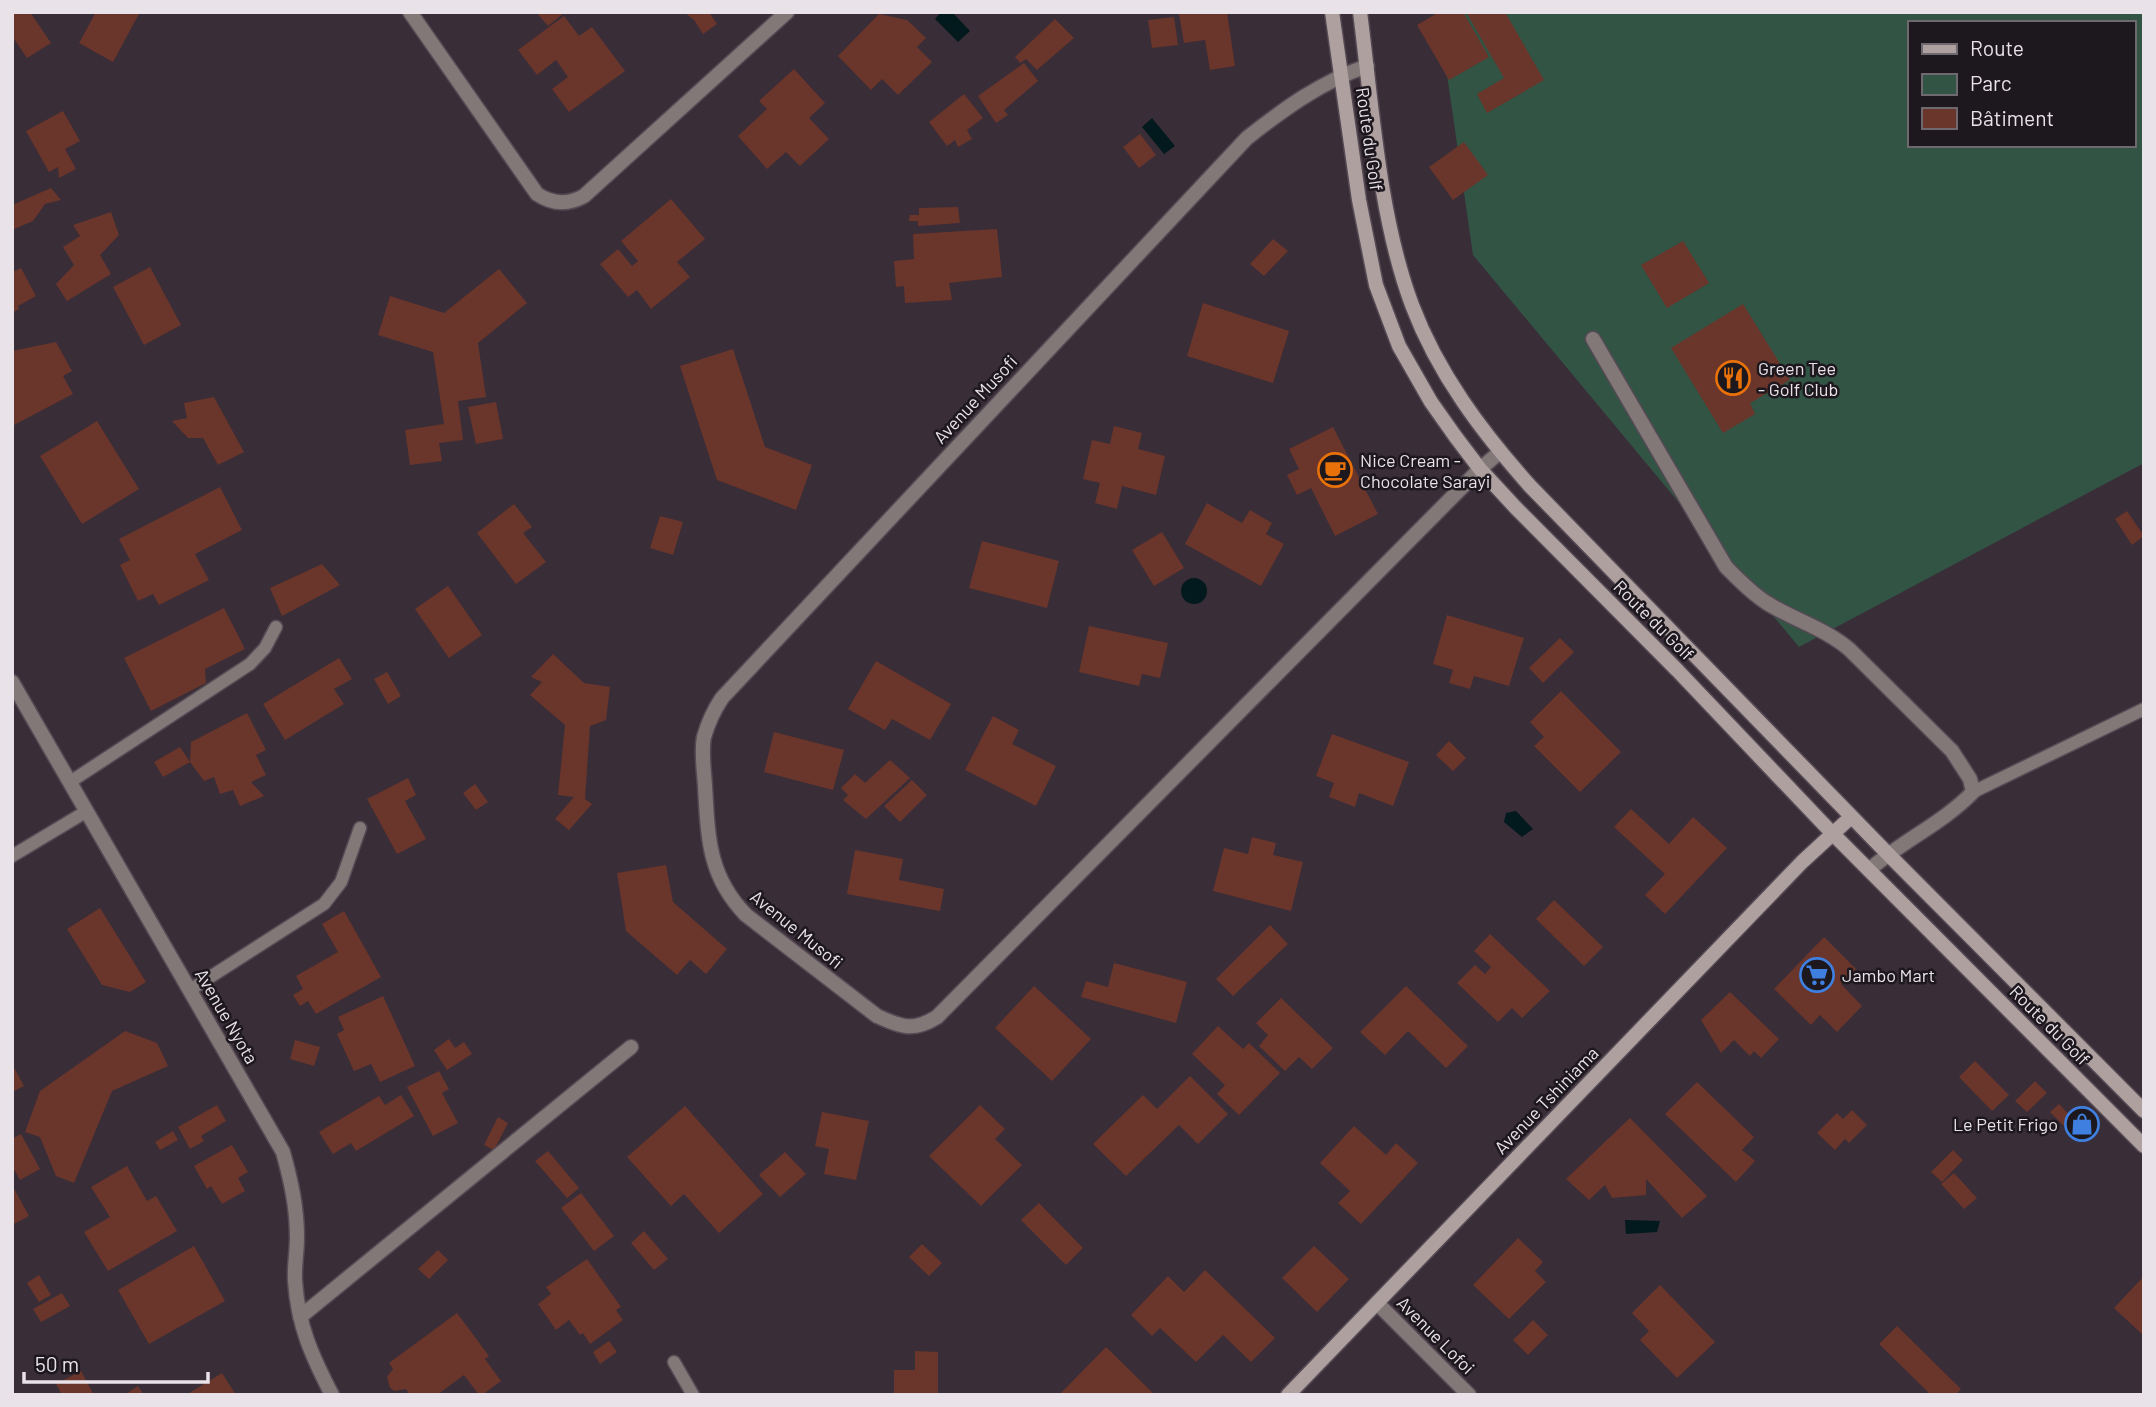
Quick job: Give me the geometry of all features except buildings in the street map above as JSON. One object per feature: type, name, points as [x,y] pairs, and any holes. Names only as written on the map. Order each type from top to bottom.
[{"type":"main road","name":"Route du Golf","points":[[1332,12],[1361,211],[1380,296],[1399,346],[1431,402],[1480,469],[1832,833],[2144,1146]]},
{"type":"main road","points":[[1360,12],[1385,197],[1412,305],[1439,364],[1477,422],[1530,486],[1851,817],[2144,1111]]},
{"type":"main road","name":"Avenue Tshiniama","points":[[1288,1395],[1802,862],[1851,817]]},
{"type":"street","points":[[410,12],[537,194],[545,199],[566,203],[584,196],[788,12]]},
{"type":"street","name":"Avenue Musofi","points":[[1367,66],[1341,75],[1293,102],[1247,138],[722,698],[711,716],[704,740],[708,840],[719,878],[733,902],[747,915],[877,1016],[899,1026],[916,1027],[926,1024],[937,1017],[1480,469],[1500,452]]},
{"type":"street","points":[[1593,339],[1726,567],[1745,587],[1768,604],[1833,636],[1849,649],[1952,751],[1970,779],[1973,792],[1962,803],[1888,853],[1869,870]]},
{"type":"street","name":"Avenue Nyota","points":[[12,682],[283,1152],[294,1191],[297,1238],[295,1280],[300,1317],[309,1350],[332,1395]]},
{"type":"street","points":[[300,1317],[631,1047]]},
{"type":"street","name":"Avenue Lofoi","points":[[1377,1303],[1469,1395]]},
{"type":"lane","points":[[70,782],[250,664],[265,648],[276,627]]},
{"type":"lane","points":[[1973,792],[2144,709]]},
{"type":"lane","points":[[12,856],[87,811]]},
{"type":"lane","points":[[190,990],[324,904],[341,882],[360,828]]},
{"type":"lane","points":[[674,1362],[693,1395]]},
{"type":"green space","points":[[1438,12],[2144,12],[2144,463],[1799,647],[1473,255]]},
{"type":"shaded area","points":[[941,12],[952,12],[970,31],[958,42],[935,19]]},
{"type":"shaded area","points":[[1152,118],[1175,146],[1164,154],[1142,127]]},
{"type":"shaded area","points":[[1194,578],[1203,582],[1207,591],[1203,600],[1194,604],[1185,600],[1181,591],[1185,582]]},
{"type":"shaded area","points":[[1516,811],[1533,829],[1522,837],[1504,822],[1506,813]]},
{"type":"shaded area","points":[[1625,1220],[1660,1221],[1657,1232],[1626,1234]]},
{"type":"place","name":"Green Tee - Golf Club","points":[[1733,378]]},
{"type":"place","name":"Nice Cream - Chocolate Sarayi","points":[[1335,470]]},
{"type":"place","name":"Jambo Mart","points":[[1817,975]]},
{"type":"place","name":"Le Petit Frigo","points":[[2082,1124]]}]
